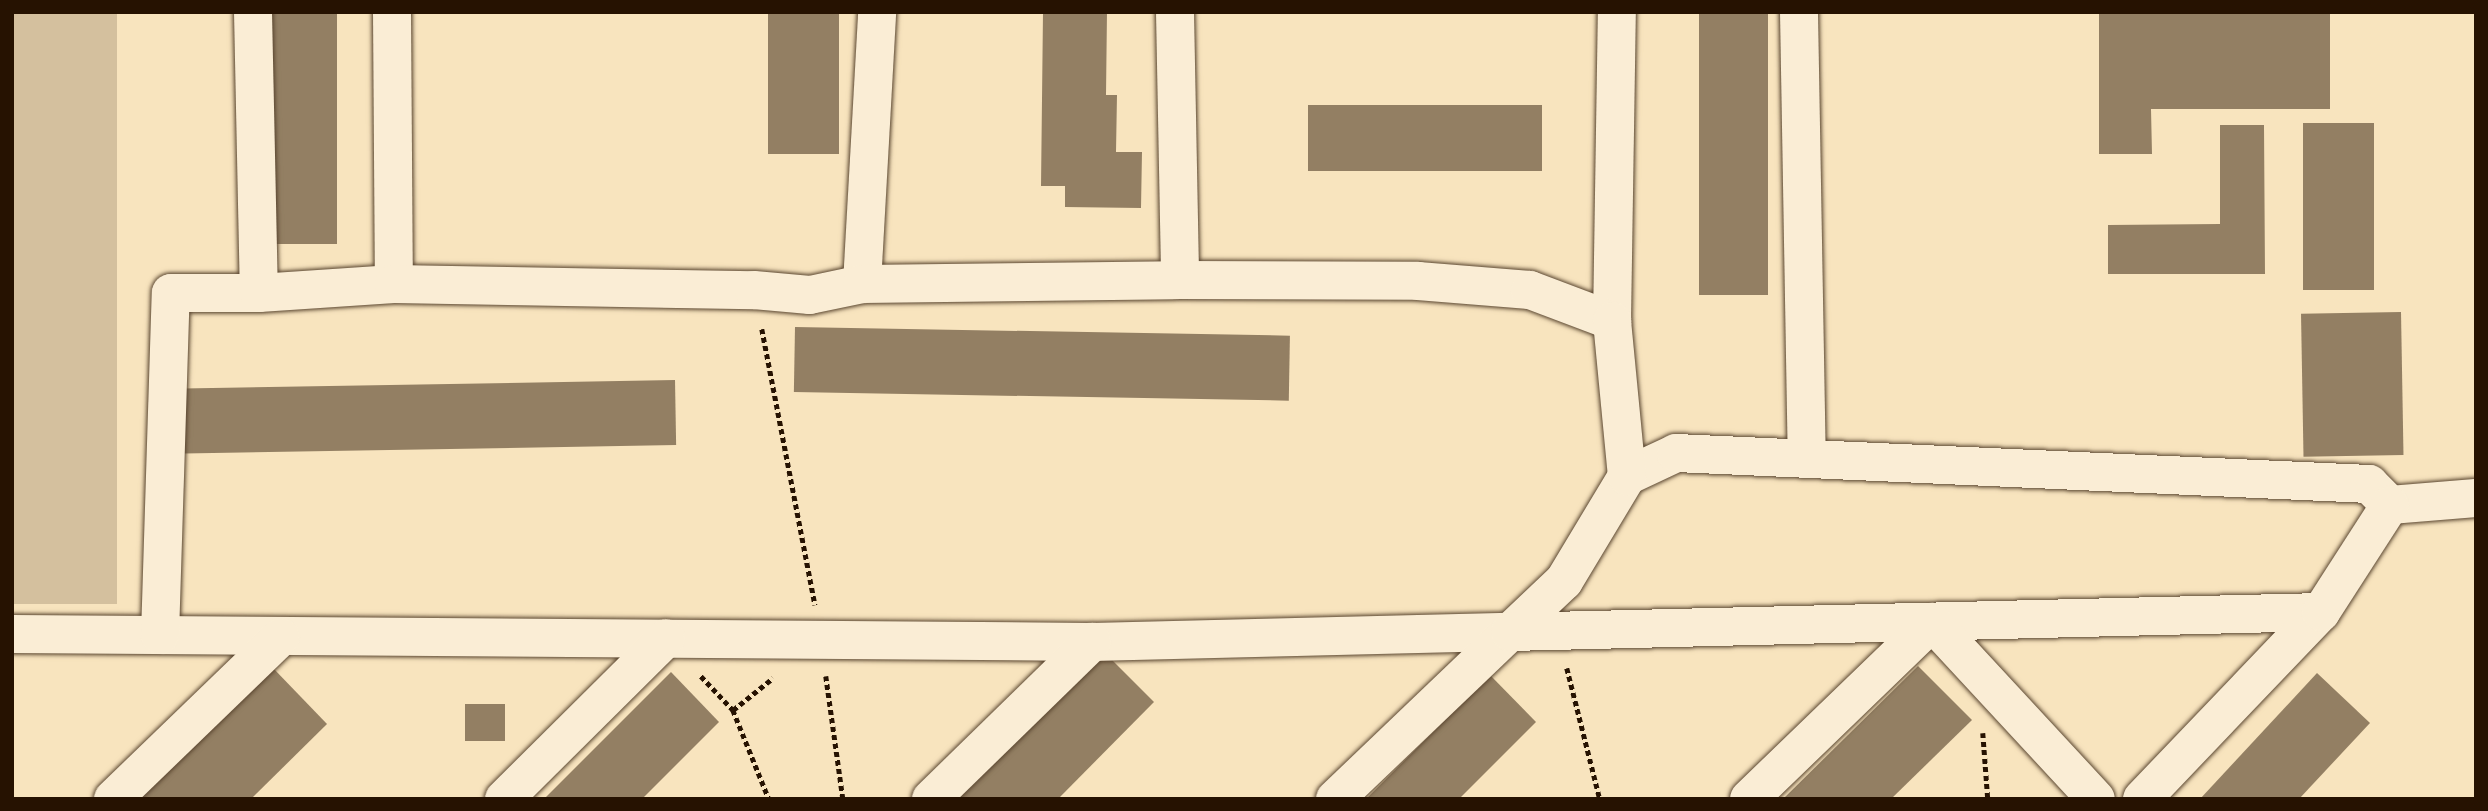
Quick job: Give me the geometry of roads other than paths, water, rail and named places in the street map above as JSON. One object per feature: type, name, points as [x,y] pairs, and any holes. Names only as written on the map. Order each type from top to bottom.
[{"type":"lane","points":[[253,12],[259,293]]},
{"type":"lane","points":[[392,12],[394,284]]},
{"type":"lane","points":[[862,284],[877,12]]},
{"type":"lane","points":[[1175,12],[1180,280]]},
{"type":"lane","points":[[1617,12],[1612,321],[1627,476]]},
{"type":"lane","points":[[1800,12],[1807,459]]},
{"type":"lane","points":[[160,635],[171,293],[259,293],[394,284],[754,290],[810,295],[862,284],[1180,280],[1418,281],[1530,289],[1612,321]]},
{"type":"lane","points":[[1335,799],[1564,581],[1627,476],[1676,453],[2369,484],[2390,505],[2476,498]]},
{"type":"lane","points":[[2142,799],[2321,612],[2390,505]]},
{"type":"lane","points":[[12,634],[1092,642],[2321,612]]},
{"type":"lane","points":[[1749,799],[1932,622]]},
{"type":"lane","points":[[1932,622],[2096,799]]},
{"type":"lane","points":[[113,799],[281,637]]},
{"type":"lane","points":[[504,799],[666,639]]},
{"type":"lane","points":[[931,799],[1092,642]]}]
